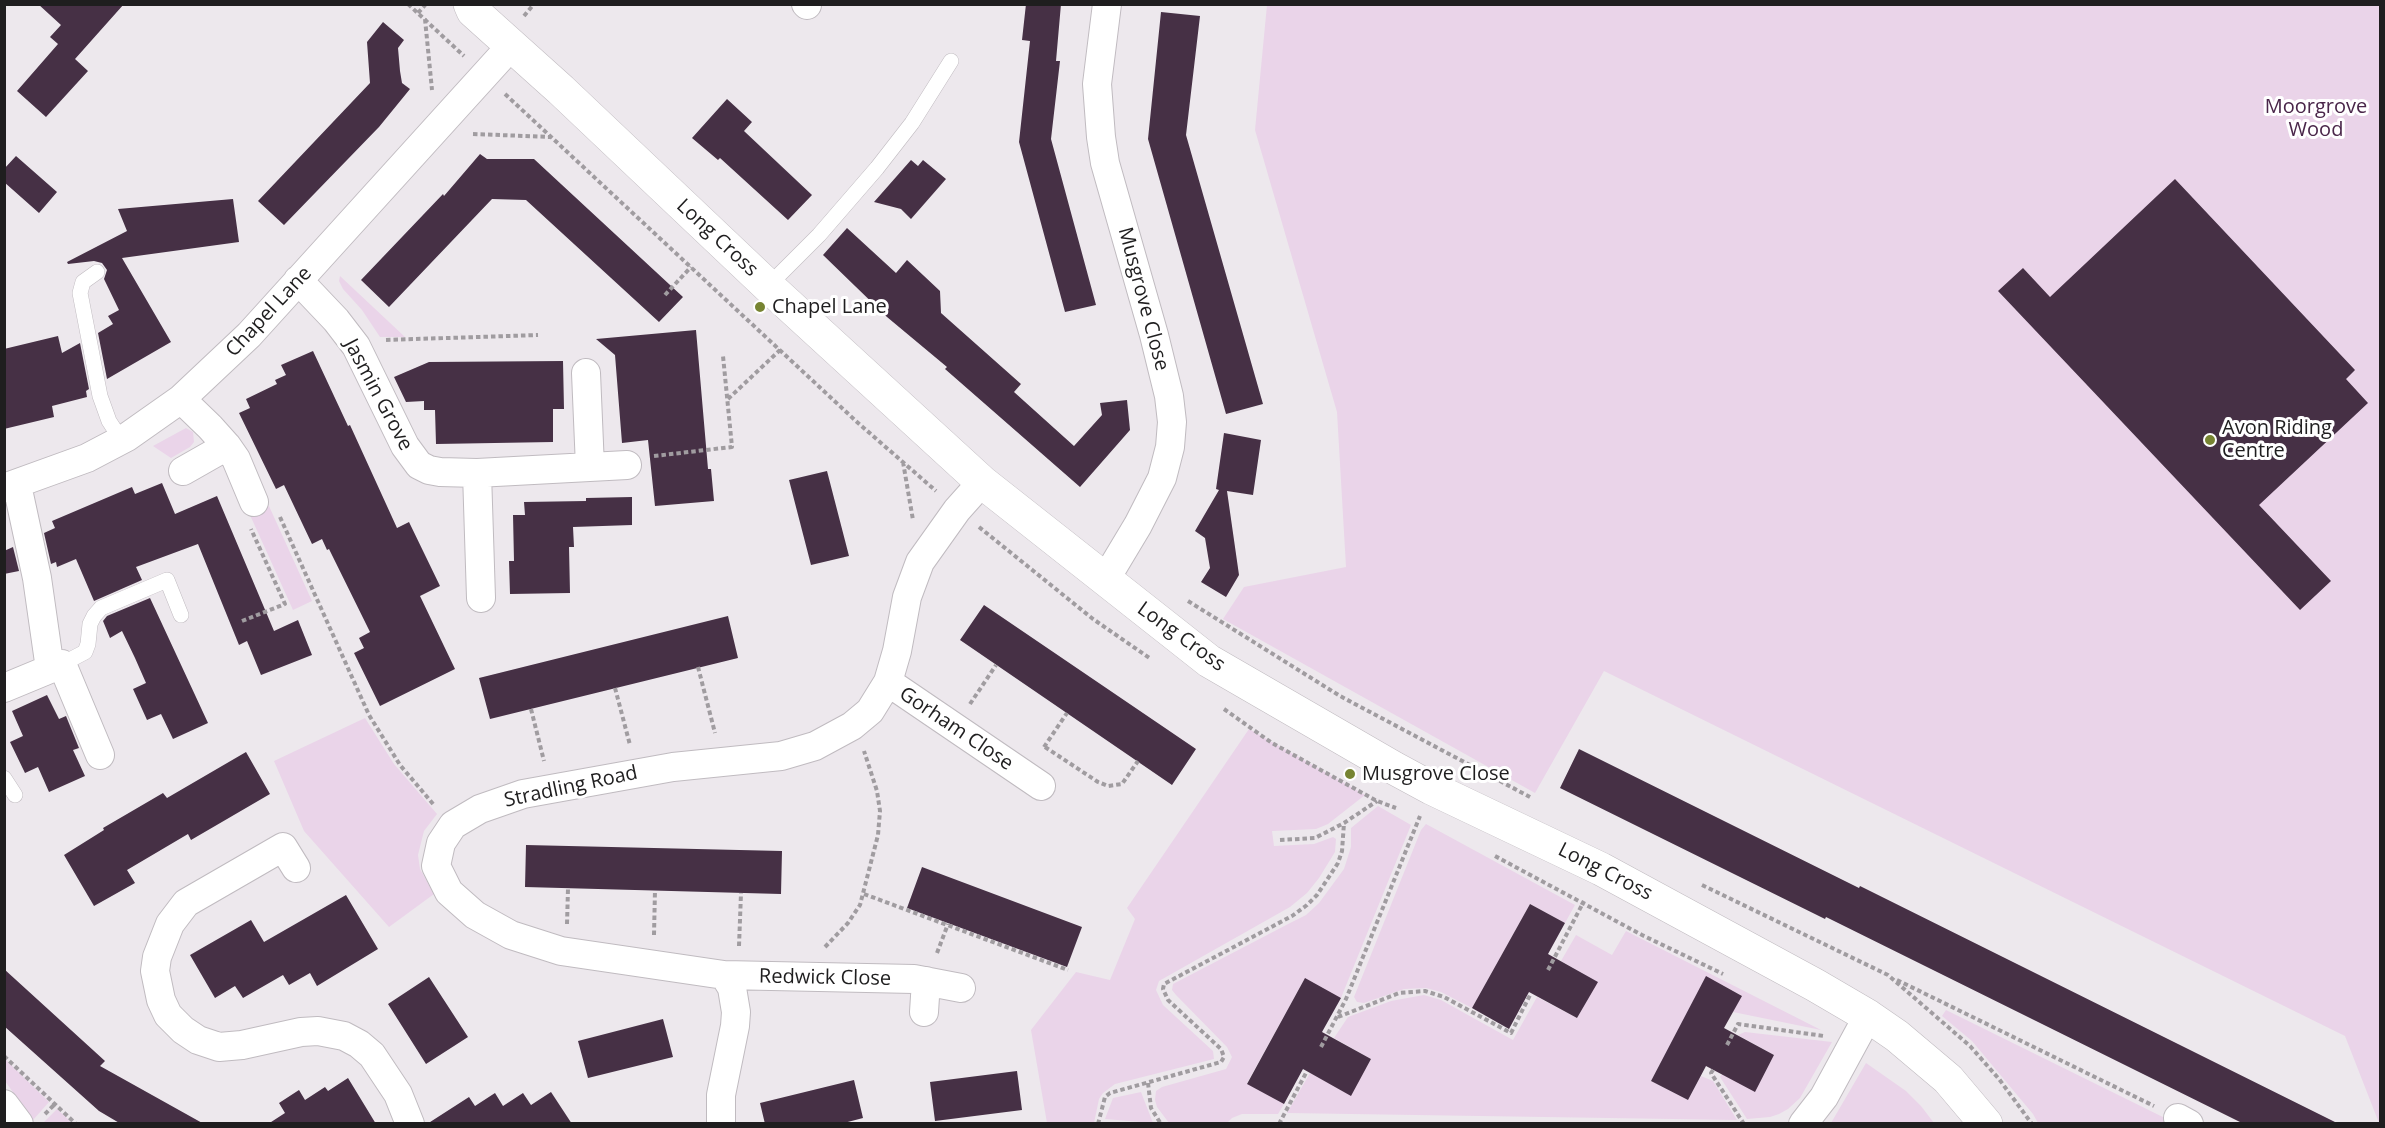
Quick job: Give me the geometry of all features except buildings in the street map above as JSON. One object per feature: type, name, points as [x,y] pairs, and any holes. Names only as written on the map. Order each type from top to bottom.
[{"type":"street","name":"Musgrove Close","points":[[1105,580],[1138,525],[1162,478],[1170,447],[1172,422],[1169,396],[1154,335],[1105,163],[1097,84],[1107,4]]},
{"type":"street","name":"Long Cross","points":[[452,8],[511,46],[561,90],[768,286],[982,482],[1209,661],[1431,788],[1601,869],[1861,1028],[1905,1042],[1948,1079],[1986,1124]]},
{"type":"street","name":"Chapel Lane","points":[[11,487],[87,458],[122,441],[181,399],[249,335],[392,180],[511,46]]},
{"type":"street","name":"Jasmin Grove","points":[[298,280],[352,342],[412,458],[429,470],[477,473],[627,465]]},
{"type":"street","points":[[586,373],[590,467]]},
{"type":"street","points":[[181,399],[227,446],[267,508]]},
{"type":"street","points":[[183,471],[227,446]]},
{"type":"street","points":[[477,473],[481,598]]},
{"type":"street","name":"Stradling Road","points":[[453,825],[480,808],[523,794],[551,788],[637,773],[798,752],[837,735],[859,721],[870,711],[888,682],[897,651],[907,597],[920,562],[957,510],[982,482]]},
{"type":"street","points":[[11,487],[37,578],[56,666],[100,755]]},
{"type":"street","points":[[4,688],[56,666]]},
{"type":"street","name":"Gorham Close","points":[[888,682],[954,727],[1037,766]]},
{"type":"street","points":[[453,825],[441,843],[436,866],[449,892],[475,915],[511,935],[561,951],[731,976],[736,1012],[721,1095],[721,1124]]},
{"type":"street","points":[[296,868],[283,847],[186,903],[170,924],[157,957],[155,971],[161,1000],[168,1015],[183,1030],[198,1040],[219,1047],[242,1045],[301,1032],[318,1031],[344,1036],[359,1044],[372,1055],[398,1094],[411,1124]]},
{"type":"street","name":"Redwick Close","points":[[731,976],[914,979],[961,988]]},
{"type":"street","points":[[924,1012],[926,981]]},
{"type":"street","points":[[1803,1124],[1824,1097],[1861,1028]]},
{"type":"street","points":[[4,1104],[32,1120]]},
{"type":"lane","points":[[768,286],[819,235],[877,168],[912,123],[951,61]]},
{"type":"lane","points":[[97,272],[83,282],[80,293],[102,402],[109,421],[122,441]]},
{"type":"lane","points":[[56,666],[85,652],[90,624],[101,608],[156,584],[167,580],[181,615]]},
{"type":"lane","points":[[4,778],[15,795]]},
{"type":"path","points":[[426,4],[452,8]]},
{"type":"path","points":[[665,295],[691,267]]},
{"type":"path","points":[[352,342],[538,335]]},
{"type":"path","points":[[727,399],[780,350]]},
{"type":"path","points":[[627,465],[626,458],[732,447],[723,356]]},
{"type":"path","points":[[903,462],[920,562]]},
{"type":"path","points":[[242,621],[285,604],[242,508],[267,508],[377,731],[420,790],[453,825]]},
{"type":"path","points":[[954,727],[996,664]]},
{"type":"path","points":[[698,667],[722,762]]},
{"type":"path","points":[[615,688],[637,773]]},
{"type":"path","points":[[531,709],[551,788]]},
{"type":"path","points":[[1067,713],[1037,766],[1108,786],[1122,784],[1138,761]]},
{"type":"path","points":[[821,951],[856,913],[864,894],[878,835],[880,811],[870,766]]},
{"type":"path","points":[[1280,840],[1315,838],[1344,823],[1377,801],[1394,768]]},
{"type":"path","points":[[1321,1047],[1346,999],[1431,788]]},
{"type":"path","points":[[1098,1124],[1105,1097],[1110,1093],[1221,1062],[1224,1058],[1221,1049],[1168,1000],[1163,989],[1164,984],[1292,916],[1307,905],[1317,895],[1338,863],[1342,851],[1344,823]]},
{"type":"path","points":[[1548,970],[1601,869]]},
{"type":"path","points":[[653,964],[655,891]]},
{"type":"path","points":[[731,976],[741,893]]},
{"type":"path","points":[[864,894],[1068,970]]},
{"type":"path","points":[[1888,975],[2184,1121]]},
{"type":"path","points":[[1337,1017],[1399,993],[1425,991],[1444,997],[1511,1033],[1532,993]]},
{"type":"path","points":[[1727,1045],[1738,1024],[1861,1028]]},
{"type":"path","points":[[4,1056],[76,1124]]},
{"type":"path","points":[[1713,1070],[1711,1073],[1744,1124]]},
{"type":"path","points":[[1279,1124],[1307,1071]]},
{"type":"path","points":[[1148,1083],[1150,1108],[1161,1124]]},
{"type":"path","points":[[32,1120],[55,1104]]},
{"type":"green space","name":"Moorgrove Wood","points":[[1267,5],[2380,5],[2380,1123],[2345,1036],[1604,671],[1535,793],[1223,619],[1244,587],[1346,567],[1337,412],[1255,130]]},
{"type":"green space","points":[[340,276],[405,337],[380,337],[362,310],[343,289],[339,281]]},
{"type":"green space","points":[[186,428],[193,432],[194,442],[190,447],[171,458],[153,446]]},
{"type":"green space","points":[[269,506],[312,601],[293,610],[250,515]]},
{"type":"green space","points":[[365,718],[394,764],[437,814],[424,831],[418,855],[420,869],[434,894],[389,927],[304,831],[274,761]]},
{"type":"green space","points":[[1249,729],[1365,795],[1328,824],[1316,829],[1272,831],[1274,846],[1314,844],[1333,837],[1336,839],[1335,852],[1307,893],[1290,907],[1159,981],[1156,990],[1163,1005],[1213,1051],[1214,1059],[1115,1084],[1099,1099],[1094,1123],[1047,1123],[1031,1030],[1076,972],[1110,980],[1135,919],[1127,908]]},
{"type":"green space","points":[[1378,806],[1411,825],[1341,998],[1304,980],[1247,1083],[1284,1104],[1278,1114],[1242,1114],[1227,1123],[1169,1123],[1157,1107],[1156,1091],[1162,1087],[1226,1069],[1232,1057],[1227,1047],[1176,995],[1172,990],[1173,984],[1306,915],[1319,903],[1344,869],[1351,847],[1351,828]]},
{"type":"green space","points":[[1426,824],[1575,905],[1565,923],[1530,904],[1472,1008],[1441,992],[1426,988],[1404,989],[1364,1003],[1357,1002],[1354,997],[1421,830]]},
{"type":"green space","points":[[1626,931],[1821,1030],[1733,1012],[1741,995],[1706,977],[1651,1081],[1688,1100],[1701,1076],[1713,1081],[1737,1120],[1287,1113],[1310,1073],[1351,1095],[1371,1059],[1334,1038],[1348,1017],[1391,1001],[1424,995],[1441,1000],[1513,1040],[1537,997],[1577,1018],[1597,982],[1561,961],[1576,935],[1612,955]]},
{"type":"green space","points":[[1946,1010],[2175,1123],[2038,1123],[1972,1041],[1942,1016]]},
{"type":"green space","points":[[1745,1032],[1832,1042],[1800,1098],[1779,1114],[1747,1119],[1720,1077],[1722,1074],[1755,1091],[1774,1055],[1738,1035]]},
{"type":"green space","points":[[5,1059],[49,1102],[33,1120],[5,1081]]},
{"type":"green space","points":[[1866,1063],[1906,1091],[1934,1123],[1831,1123]]},
{"type":"green space","points":[[1141,1092],[1153,1123],[1105,1119],[1113,1098]]},
{"type":"green space","points":[[57,1109],[72,1123],[43,1123]]},
{"type":"place","name":"Chapel Lane","points":[[760,307]]},
{"type":"place","name":"Avon Riding Centre","points":[[2210,440]]},
{"type":"place","name":"Musgrove Close","points":[[1350,774]]}]
